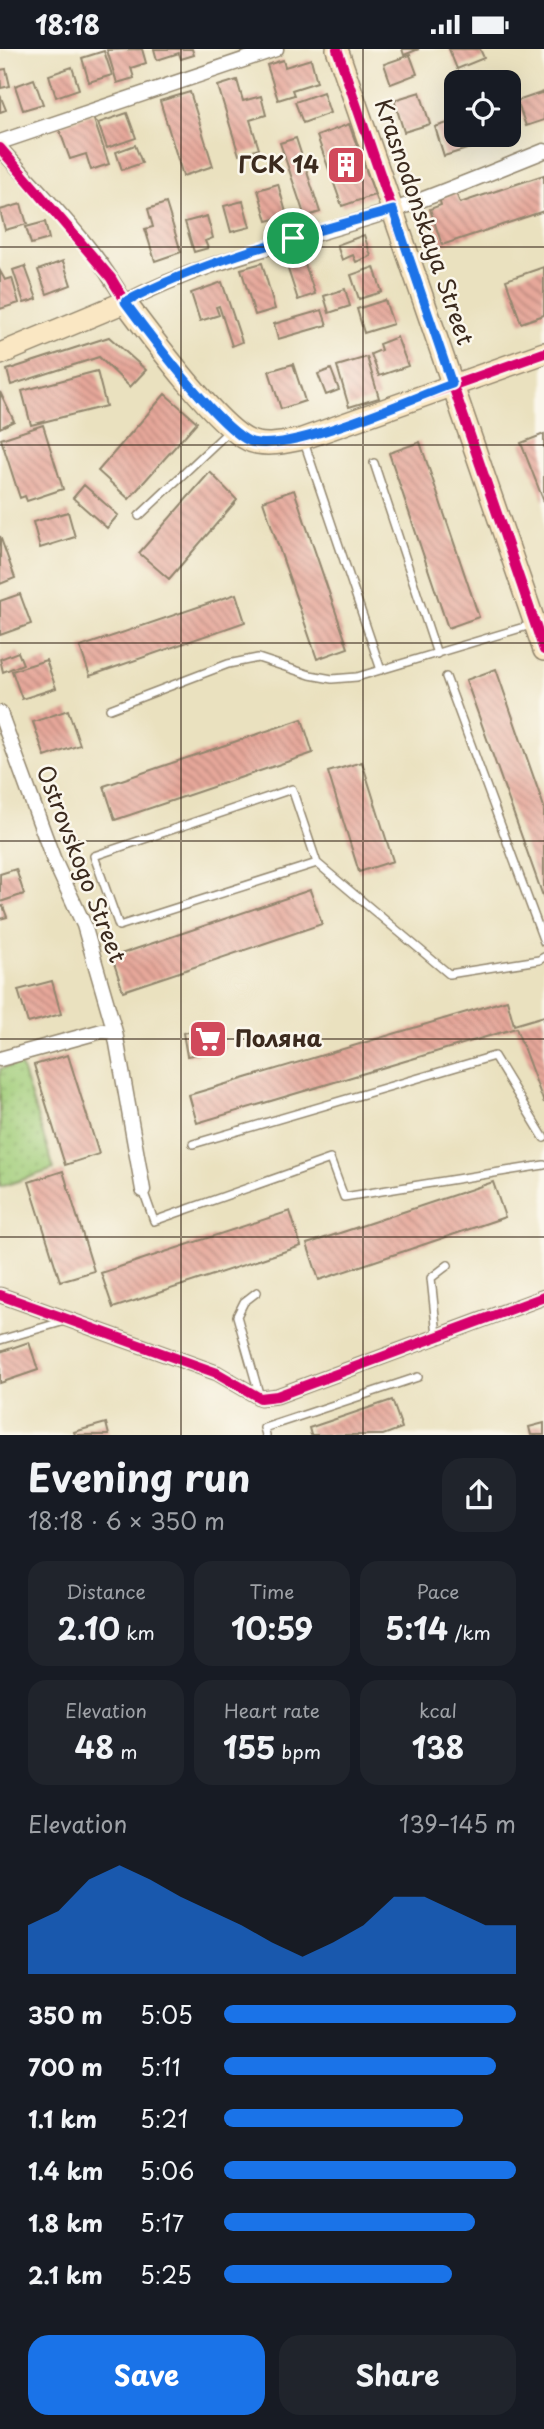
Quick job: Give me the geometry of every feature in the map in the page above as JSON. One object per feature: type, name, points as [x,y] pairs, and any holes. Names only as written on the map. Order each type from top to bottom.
[{"type":"street","points":[[0,142],[276,49]]},
{"type":"street","name":"Krasnodonskaya Street","points":[[337,49],[544,650]]},
{"type":"street","points":[[0,148],[91,252],[156,344],[231,429],[250,442],[271,444],[302,439],[544,353]]},
{"type":"street","points":[[0,354],[191,272],[293,238],[393,210],[544,151]]},
{"type":"street","name":"Ostrovskogo Street","points":[[0,713],[53,858],[84,926],[115,1032],[143,1190]]},
{"type":"street","points":[[0,1059],[102,1031],[115,1032]]},
{"type":"street","points":[[0,1295],[217,1373],[260,1398],[278,1396],[544,1297]]},
{"type":"lane","points":[[139,516],[231,429]]},
{"type":"lane","points":[[302,439],[381,670]]},
{"type":"lane","points":[[374,463],[437,654]]},
{"type":"lane","points":[[110,709],[228,664],[258,658],[332,680],[381,670],[535,624]]},
{"type":"lane","points":[[446,677],[544,942]]},
{"type":"lane","points":[[317,863],[120,926],[94,856],[292,789],[317,863],[449,974],[542,961]]},
{"type":"lane","points":[[193,1144],[494,1056],[544,1138]]},
{"type":"lane","points":[[143,1190],[155,1221],[330,1159],[344,1197],[544,1165]]},
{"type":"lane","points":[[437,1335],[431,1278],[448,1265]]},
{"type":"lane","points":[[257,1292],[244,1302],[237,1316],[260,1398]]},
{"type":"lane","points":[[0,1340],[69,1320]]},
{"type":"lane","points":[[266,1435],[264,1428],[418,1377]]},
{"type":"green space","points":[[20,1063],[54,1169],[0,1187],[0,1069]]},
{"type":"building","points":[[142,49],[146,63],[131,68],[134,78],[117,83],[107,50]]},
{"type":"building","points":[[154,49],[192,49],[194,55],[181,59],[179,53],[157,60]]},
{"type":"building","points":[[402,49],[419,49],[404,55]]},
{"type":"building","points":[[449,49],[480,49],[484,58],[457,69]]},
{"type":"building","points":[[104,51],[112,75],[89,82],[82,58]]},
{"type":"building","points":[[410,55],[417,74],[391,84],[384,64]]},
{"type":"building","points":[[311,59],[317,82],[292,90],[294,95],[278,100],[267,65],[283,60],[285,67]]},
{"type":"building","points":[[72,67],[79,89],[56,97],[49,75]]},
{"type":"building","points":[[6,69],[10,86],[1,88],[0,70]]},
{"type":"building","points":[[34,79],[43,104],[23,110],[15,86]]},
{"type":"building","points":[[237,80],[243,101],[261,96],[266,115],[250,120],[259,149],[239,155],[218,86]]},
{"type":"building","points":[[190,92],[213,166],[183,176],[160,101]]},
{"type":"building","points":[[323,92],[330,113],[303,123],[295,102]]},
{"type":"building","points":[[420,92],[430,124],[404,132],[394,100]]},
{"type":"building","points":[[544,92],[544,120],[526,126],[521,112],[521,100]]},
{"type":"building","points":[[0,95],[6,110],[0,112]]},
{"type":"building","points":[[127,113],[136,138],[107,148],[98,123]]},
{"type":"building","points":[[92,114],[109,164],[91,170],[86,154],[70,159],[58,126]]},
{"type":"building","name":"ГСК 14","points":[[349,124],[375,195],[342,206],[317,136]]},
{"type":"building","points":[[444,124],[444,147],[473,147],[444,156],[435,127]]},
{"type":"building","points":[[296,138],[320,212],[305,217],[280,143]]},
{"type":"building","points":[[135,145],[142,163],[122,170],[116,152]]},
{"type":"building","points":[[544,175],[544,211],[442,245],[430,209],[441,205],[439,198],[456,193],[460,203]]},
{"type":"building","points":[[278,184],[287,216],[267,221],[258,190]]},
{"type":"building","points":[[243,201],[250,227],[231,232],[224,206]]},
{"type":"building","points":[[166,203],[181,252],[155,261],[145,229],[153,227],[148,209]]},
{"type":"building","points":[[21,204],[27,224],[5,230],[0,210]]},
{"type":"building","points":[[207,216],[213,238],[205,241],[208,248],[194,252],[185,222]]},
{"type":"building","points":[[45,222],[49,239],[31,244],[26,227]]},
{"type":"building","points":[[364,235],[371,256],[356,262],[353,255],[342,260],[337,245]]},
{"type":"building","points":[[302,255],[315,294],[298,300],[285,260]]},
{"type":"building","points":[[63,261],[71,285],[47,294],[38,270]]},
{"type":"building","points":[[262,263],[275,309],[255,315],[241,269]]},
{"type":"building","points":[[25,266],[37,299],[24,303],[13,270]]},
{"type":"building","points":[[374,267],[382,292],[359,299],[351,275]]},
{"type":"building","points":[[544,267],[544,315],[521,323],[506,280]]},
{"type":"building","points":[[0,271],[5,280],[12,278],[19,303],[0,309]]},
{"type":"building","points":[[222,282],[242,342],[232,346],[219,306],[216,307],[219,315],[200,321],[191,293]]},
{"type":"building","points":[[345,289],[350,306],[329,313],[324,296]]},
{"type":"building","points":[[385,300],[393,324],[364,333],[357,309]]},
{"type":"building","points":[[322,310],[327,325],[278,339],[274,324]]},
{"type":"building","points":[[109,337],[146,370],[130,387],[99,357],[11,385],[7,370]]},
{"type":"building","points":[[397,337],[408,366],[379,376],[371,354],[381,350],[379,344]]},
{"type":"building","points":[[367,357],[379,398],[349,407],[337,366]]},
{"type":"building","points":[[293,364],[305,401],[281,409],[269,371]]},
{"type":"building","points":[[331,369],[339,390],[326,395],[318,374]]},
{"type":"building","points":[[97,371],[106,406],[31,425],[22,391]]},
{"type":"building","points":[[0,392],[14,421],[0,428]]},
{"type":"building","points":[[165,394],[197,422],[129,499],[98,471]]},
{"type":"building","points":[[43,425],[63,489],[27,501],[25,496],[20,498],[1,439]]},
{"type":"building","points":[[544,434],[544,502],[521,443]]},
{"type":"building","points":[[420,442],[479,617],[448,628],[389,453]]},
{"type":"building","points":[[210,472],[237,500],[169,579],[139,553]]},
{"type":"building","points":[[84,485],[118,515],[107,528],[73,498]]},
{"type":"building","points":[[294,490],[348,648],[317,659],[263,501]]},
{"type":"building","points":[[68,512],[75,537],[40,548],[33,522]]},
{"type":"building","points":[[0,536],[15,578],[0,584]]},
{"type":"building","points":[[20,594],[31,624],[0,635],[0,601]]},
{"type":"building","points":[[236,594],[245,622],[90,676],[80,647]]},
{"type":"building","points":[[18,652],[23,664],[3,672],[0,659]]},
{"type":"building","points":[[46,660],[56,688],[22,699],[12,671]]},
{"type":"building","points":[[496,669],[544,807],[544,899],[466,680]]},
{"type":"building","points":[[68,710],[80,745],[45,757],[33,722]]},
{"type":"building","points":[[302,719],[313,753],[115,820],[104,786]]},
{"type":"building","points":[[362,762],[393,861],[359,872],[328,772]]},
{"type":"building","points":[[16,869],[24,894],[0,902],[0,874]]},
{"type":"building","points":[[310,890],[322,924],[123,991],[112,957]]},
{"type":"building","points":[[3,906],[7,917],[0,919],[0,907]]},
{"type":"building","points":[[52,981],[61,1014],[28,1023],[18,990]]},
{"type":"building","points":[[507,1000],[514,1025],[544,1016],[544,1103],[516,1028],[197,1123],[189,1095]]},
{"type":"building","points":[[222,1026],[226,1049],[187,1056],[183,1033]]},
{"type":"building","points":[[68,1055],[99,1154],[65,1165],[34,1065]]},
{"type":"building","points":[[63,1171],[94,1271],[60,1281],[29,1182]]},
{"type":"building","points":[[493,1182],[505,1217],[319,1280],[307,1244]]},
{"type":"building","points":[[290,1211],[301,1246],[113,1308],[101,1273]]},
{"type":"building","points":[[29,1342],[38,1370],[0,1383],[0,1352]]},
{"type":"building","points":[[392,1400],[402,1428],[383,1435],[311,1435],[309,1428]]},
{"type":"building","points":[[106,1423],[109,1435],[75,1435],[74,1432]]},
{"type":"building","points":[[544,1423],[544,1435],[531,1435],[529,1427]]},
{"type":"cycle path","points":[[337,49],[544,650]]},
{"type":"cycle path","points":[[0,148],[111,278],[154,341],[196,392],[234,431],[249,441],[269,444],[302,439],[544,353]]},
{"type":"cycle path","points":[[0,1295],[217,1373],[260,1398],[277,1396],[544,1297]]},
{"type":"place","name":"ГСК 14","points":[[346,165]]},
{"type":"place","name":"Поляна","points":[[208,1039]]},
{"type":"route","points":[[393,210],[452,384],[302,439],[271,444],[250,442],[231,429],[156,344],[125,302],[179,277],[293,238],[393,210]]}]
